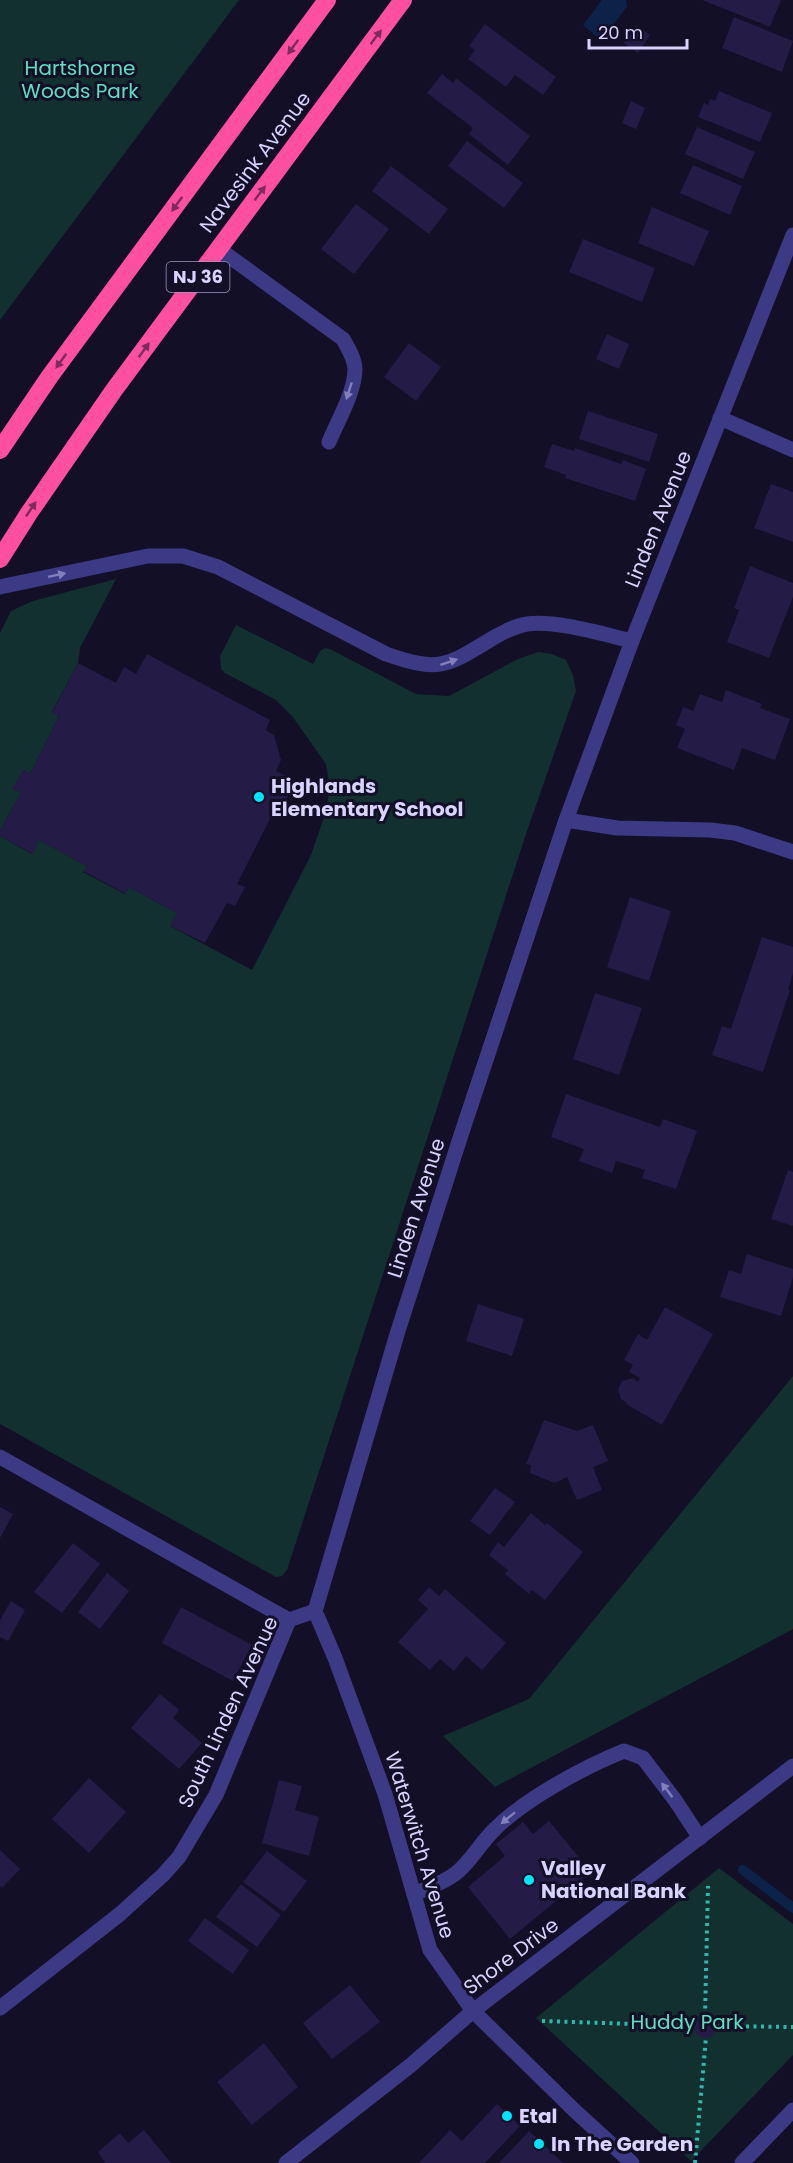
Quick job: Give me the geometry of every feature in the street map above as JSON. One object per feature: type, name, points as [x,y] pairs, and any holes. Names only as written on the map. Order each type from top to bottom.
[{"type":"highway","name":"Navesink Avenue","points":[[0,450],[50,376],[327,0]]},
{"type":"highway","name":"Navesink Avenue","points":[[0,559],[114,390],[403,0]]},
{"type":"street","name":"Linden Avenue","points":[[315,1611],[398,1331],[566,820],[632,640],[793,235]]},
{"type":"street","points":[[219,249],[343,339],[351,353],[355,369],[345,403],[329,442]]},
{"type":"street","points":[[720,418],[793,450]]},
{"type":"street","points":[[0,587],[155,555],[183,555],[218,567],[392,656],[416,663],[436,666],[455,661],[510,628],[528,624],[551,624],[632,640]]},
{"type":"street","points":[[566,820],[616,828],[710,830],[735,833],[793,852]]},
{"type":"street","points":[[0,1457],[289,1620]]},
{"type":"street","name":"South Linden Avenue","points":[[0,2008],[120,1914],[163,1875],[179,1857],[216,1795],[289,1620],[315,1611]]},
{"type":"street","name":"Waterwitch Avenue","points":[[315,1611],[335,1658],[385,1794],[430,1950],[472,2012],[632,2163]]},
{"type":"street","points":[[414,1894],[439,1884],[456,1873],[494,1829],[522,1807],[594,1763],[624,1751],[643,1758],[700,1838]]},
{"type":"street","name":"Shore Drive","points":[[286,2163],[411,2065],[472,2012],[793,1766]]},
{"type":"street","points":[[742,2163],[793,2110]]},
{"type":"path","points":[[705,2016],[708,1886]]},
{"type":"path","points":[[542,2021],[694,2026]]},
{"type":"path","points":[[716,2026],[793,2027]]},
{"type":"path","points":[[695,2163],[706,2037]]},
{"type":"green space","name":"Hartshorne Woods Park","points":[[0,0],[239,0],[0,320]]},
{"type":"green space","points":[[116,579],[80,648],[78,663],[52,712],[59,716],[30,774],[23,770],[13,789],[21,792],[0,831],[0,633],[11,611],[33,601]]},
{"type":"green space","points":[[236,625],[313,664],[320,651],[325,648],[330,649],[416,694],[449,696],[518,659],[538,652],[552,654],[566,660],[573,675],[576,691],[526,834],[287,1570],[282,1576],[276,1577],[0,1424],[0,836],[32,854],[39,840],[87,866],[83,872],[125,894],[129,887],[177,913],[170,926],[252,970],[311,855],[325,814],[330,789],[326,764],[292,716],[276,700],[221,669],[220,656]]},
{"type":"green space","points":[[793,1376],[793,1629],[495,1787],[443,1736],[529,1699]]},
{"type":"green space","name":"Huddy Park","points":[[719,1868],[793,1924],[793,2055],[691,2161],[536,2018]]},
{"type":"water","points":[[602,0],[626,0],[627,7],[605,35],[596,36],[583,25]]},
{"type":"building","points":[[702,0],[781,0],[770,27]]},
{"type":"building","points":[[734,17],[793,41],[782,72],[722,48]]},
{"type":"building","points":[[485,24],[556,77],[543,95],[515,75],[506,87],[468,59],[475,50],[469,46]]},
{"type":"building","points":[[636,25],[650,35],[638,53],[624,43]]},
{"type":"building","points":[[442,74],[453,83],[456,78],[530,136],[508,165],[469,134],[473,128],[427,93]]},
{"type":"building","points":[[719,91],[772,113],[760,142],[698,117],[704,103],[708,105],[710,99],[715,101]]},
{"type":"building","points":[[631,101],[645,108],[636,129],[622,123]]},
{"type":"building","points":[[697,127],[755,152],[743,179],[685,154]]},
{"type":"building","points":[[467,141],[523,183],[504,208],[448,166]]},
{"type":"building","points":[[693,165],[742,186],[730,215],[680,193]]},
{"type":"building","points":[[391,166],[448,209],[429,234],[372,191]]},
{"type":"building","points":[[356,204],[389,229],[354,274],[321,249]]},
{"type":"building","points":[[652,207],[709,231],[694,266],[638,243]]},
{"type":"building","points":[[583,239],[655,268],[642,302],[569,272]]},
{"type":"building","points":[[607,334],[629,344],[619,369],[596,359]]},
{"type":"building","points":[[409,343],[441,367],[416,401],[384,377]]},
{"type":"building","points":[[588,411],[658,434],[649,462],[579,439]]},
{"type":"building","points":[[552,444],[574,451],[575,448],[621,464],[623,460],[646,469],[635,501],[565,478],[566,475],[544,467]]},
{"type":"building","points":[[771,484],[793,492],[793,542],[754,528]]},
{"type":"building","points":[[750,566],[793,583],[793,597],[769,658],[727,642],[739,610],[734,608]]},
{"type":"building","points":[[147,654],[270,720],[266,730],[274,735],[281,760],[276,771],[292,779],[287,787],[292,789],[277,816],[273,813],[237,884],[245,887],[235,906],[227,903],[205,943],[170,926],[177,913],[129,887],[126,894],[83,871],[87,866],[39,840],[33,854],[0,836],[0,831],[21,792],[12,789],[23,770],[30,774],[59,716],[52,713],[78,663],[116,683],[124,667],[136,674]]},
{"type":"building","points":[[726,690],[762,704],[760,708],[790,719],[775,760],[742,748],[734,770],[677,748],[685,729],[676,725],[683,707],[693,711],[700,694],[722,702]]},
{"type":"building","points":[[630,897],[671,911],[649,981],[607,967]]},
{"type":"building","points":[[762,937],[793,947],[793,973],[788,990],[790,990],[763,1072],[712,1055],[722,1026],[731,1029]]},
{"type":"building","points":[[595,993],[642,1008],[619,1075],[573,1059]]},
{"type":"building","points":[[566,1094],[660,1127],[663,1119],[697,1131],[676,1189],[642,1178],[645,1170],[616,1161],[612,1173],[579,1161],[584,1149],[551,1137]]},
{"type":"building","points":[[788,1170],[793,1172],[793,1226],[771,1219]]},
{"type":"building","points":[[747,1254],[793,1269],[793,1277],[781,1316],[720,1297],[729,1270],[741,1274]]},
{"type":"building","points":[[478,1304],[524,1319],[512,1356],[466,1341]]},
{"type":"building","points":[[665,1307],[713,1334],[662,1425],[626,1404],[621,1399],[618,1389],[622,1381],[633,1378],[638,1382],[640,1378],[629,1372],[633,1365],[624,1360],[638,1334],[647,1340]]},
{"type":"building","points":[[544,1420],[577,1431],[593,1425],[608,1461],[593,1467],[602,1490],[577,1500],[567,1477],[555,1483],[530,1473],[531,1465],[526,1464]]},
{"type":"building","points":[[495,1488],[515,1502],[490,1535],[470,1521]]},
{"type":"building","points":[[0,1507],[13,1514],[0,1538]]},
{"type":"building","points":[[531,1513],[583,1552],[545,1600],[532,1590],[529,1594],[505,1574],[508,1570],[489,1555],[498,1542],[504,1547]]},
{"type":"building","points":[[73,1543],[100,1564],[62,1613],[34,1592]]},
{"type":"building","points":[[107,1573],[129,1591],[100,1629],[78,1612]]},
{"type":"building","points":[[429,1587],[439,1596],[445,1589],[506,1643],[482,1670],[466,1656],[454,1671],[440,1659],[430,1670],[398,1642],[428,1609],[418,1600]]},
{"type":"building","points":[[11,1601],[25,1610],[8,1641],[0,1637],[0,1620]]},
{"type":"building","points":[[181,1607],[252,1645],[233,1681],[162,1643]]},
{"type":"building","points":[[160,1694],[179,1710],[173,1718],[202,1743],[179,1769],[131,1728]]},
{"type":"building","points":[[89,1778],[126,1812],[89,1853],[52,1819]]},
{"type":"building","points":[[279,1780],[302,1786],[295,1810],[319,1817],[309,1856],[262,1843]]},
{"type":"building","name":"Valley National Bank","points":[[549,1821],[591,1872],[510,1939],[468,1887],[505,1856],[496,1844],[523,1822],[533,1834]]},
{"type":"building","points":[[0,1850],[20,1869],[2,1888],[0,1886]]},
{"type":"building","points":[[267,1851],[307,1881],[284,1912],[243,1882]]},
{"type":"building","points":[[241,1884],[281,1915],[257,1947],[216,1917]]},
{"type":"building","points":[[205,1918],[249,1950],[233,1974],[188,1941]]},
{"type":"building","points":[[350,1985],[380,2022],[332,2059],[303,2023]]},
{"type":"building","points":[[705,2016],[713,2019],[716,2027],[713,2035],[705,2038],[697,2035],[694,2027],[697,2019]]},
{"type":"building","points":[[264,2043],[298,2087],[252,2125],[217,2082]]},
{"type":"building","points":[[497,2104],[520,2126],[485,2163],[419,2163],[450,2130],[462,2141]]},
{"type":"building","points":[[144,2130],[171,2163],[104,2163],[98,2152],[120,2133],[128,2143]]},
{"type":"building","points":[[529,2131],[563,2163],[499,2163]]},
{"type":"waterway","points":[[743,1870],[793,1908]]},
{"type":"place","name":"Highlands Elementary School","points":[[259,797]]},
{"type":"place","name":"Valley National Bank","points":[[529,1880]]},
{"type":"place","name":"Etal","points":[[507,2116]]},
{"type":"place","name":"In The Garden","points":[[539,2144]]}]
